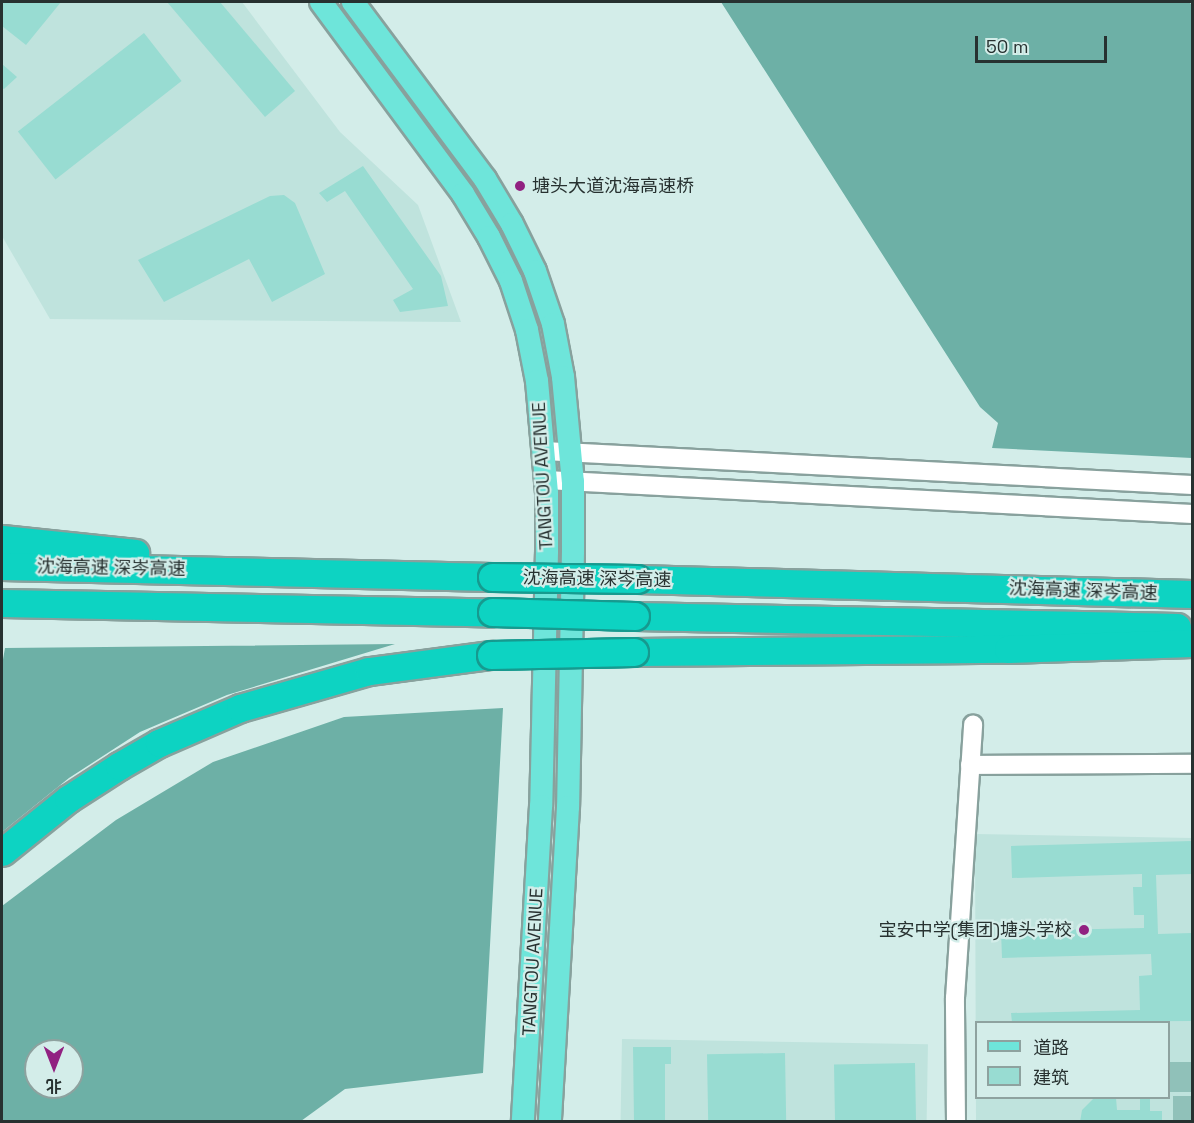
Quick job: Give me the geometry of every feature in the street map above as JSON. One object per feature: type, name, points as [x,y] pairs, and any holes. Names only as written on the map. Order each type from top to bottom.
[{"type":"highway","points":[[2,539],[64,556]]},
{"type":"highway","name":"沈海高速 深岑高速","points":[[2,566],[64,556],[311,573],[1192,594]]},
{"type":"highway","name":"沈海高速 深岑高速","points":[[2,603],[1192,628]]},
{"type":"highway","points":[[2,852],[68,799],[119,766],[210,720],[296,689],[369,671],[491,655],[1020,649],[1192,643]]},
{"type":"main road","name":"TANGTOU AVENUE","points":[[321,2],[463,194],[489,237],[511,281],[527,330],[537,381],[546,480],[541,806],[523,1122]]},
{"type":"main road","name":"TANGTOU AVENUE","points":[[353,2],[485,179],[535,271],[559,356],[573,482],[568,807],[550,1122]]},
{"type":"street","points":[[544,452],[1192,485]]},
{"type":"street","points":[[546,480],[1192,514]]},
{"type":"street","points":[[956,1122],[955,998],[973,725]]},
{"type":"street","points":[[970,765],[1192,764]]},
{"type":"shaded area","points":[[2,2],[242,2],[340,132],[418,205],[461,322],[50,319],[2,236]]},
{"type":"shaded area","name":"宝安中学(集团)塘头学校","points":[[975,834],[1192,838],[1192,1121],[976,1121],[976,1099],[1170,1099],[1170,1021],[976,1021]]},
{"type":"shaded area","points":[[622,1039],[928,1044],[927,1122],[621,1122]]},
{"type":"shaded area","points":[[1170,1062],[1192,1062],[1192,1092],[1170,1092]]},
{"type":"shaded area","points":[[1173,1096],[1192,1096],[1192,1121],[1173,1121]]},
{"type":"green space","points":[[721,2],[1189,2],[1192,5],[1192,458],[992,448],[998,423],[980,407]]},
{"type":"green space","points":[[395,644],[227,695],[140,732],[69,778],[2,832],[2,665],[5,648]]},
{"type":"green space","points":[[503,708],[483,1073],[345,1089],[301,1121],[2,1121],[2,906],[116,820],[213,762],[344,717]]},
{"type":"building","points":[[2,2],[61,2],[26,45],[2,26]]},
{"type":"building","points":[[167,2],[220,2],[295,91],[265,117]]},
{"type":"building","points":[[144,33],[182,81],[55,180],[18,132]]},
{"type":"building","points":[[2,64],[17,77],[4,89],[2,88]]},
{"type":"building","points":[[363,166],[441,276],[448,306],[400,312],[393,300],[413,289],[345,191],[327,202],[319,193]]},
{"type":"building","points":[[284,195],[295,203],[325,274],[272,302],[249,259],[164,302],[138,260],[270,196]]},
{"type":"building","points":[[1192,841],[1192,874],[1156,875],[1158,934],[1192,933],[1192,1021],[1012,1021],[1011,1013],[1140,1010],[1139,976],[1152,975],[1151,954],[1002,958],[1001,931],[1144,928],[1144,915],[1134,915],[1133,887],[1142,887],[1142,874],[1012,878],[1011,846]]},
{"type":"building","points":[[633,1047],[671,1047],[671,1064],[665,1064],[665,1122],[634,1122]]},
{"type":"building","points":[[785,1053],[786,1122],[708,1122],[707,1054]]},
{"type":"building","points":[[915,1063],[916,1122],[835,1122],[834,1064]]},
{"type":"building","points":[[1093,1099],[1116,1099],[1117,1110],[1140,1110],[1140,1099],[1150,1099],[1150,1111],[1162,1111],[1162,1122],[1080,1122],[1082,1110]]},
{"type":"place","name":"塘头大道沈海高速桥","points":[[520,186]]},
{"type":"place","name":"宝安中学(集团)塘头学校","points":[[1084,930]]}]
